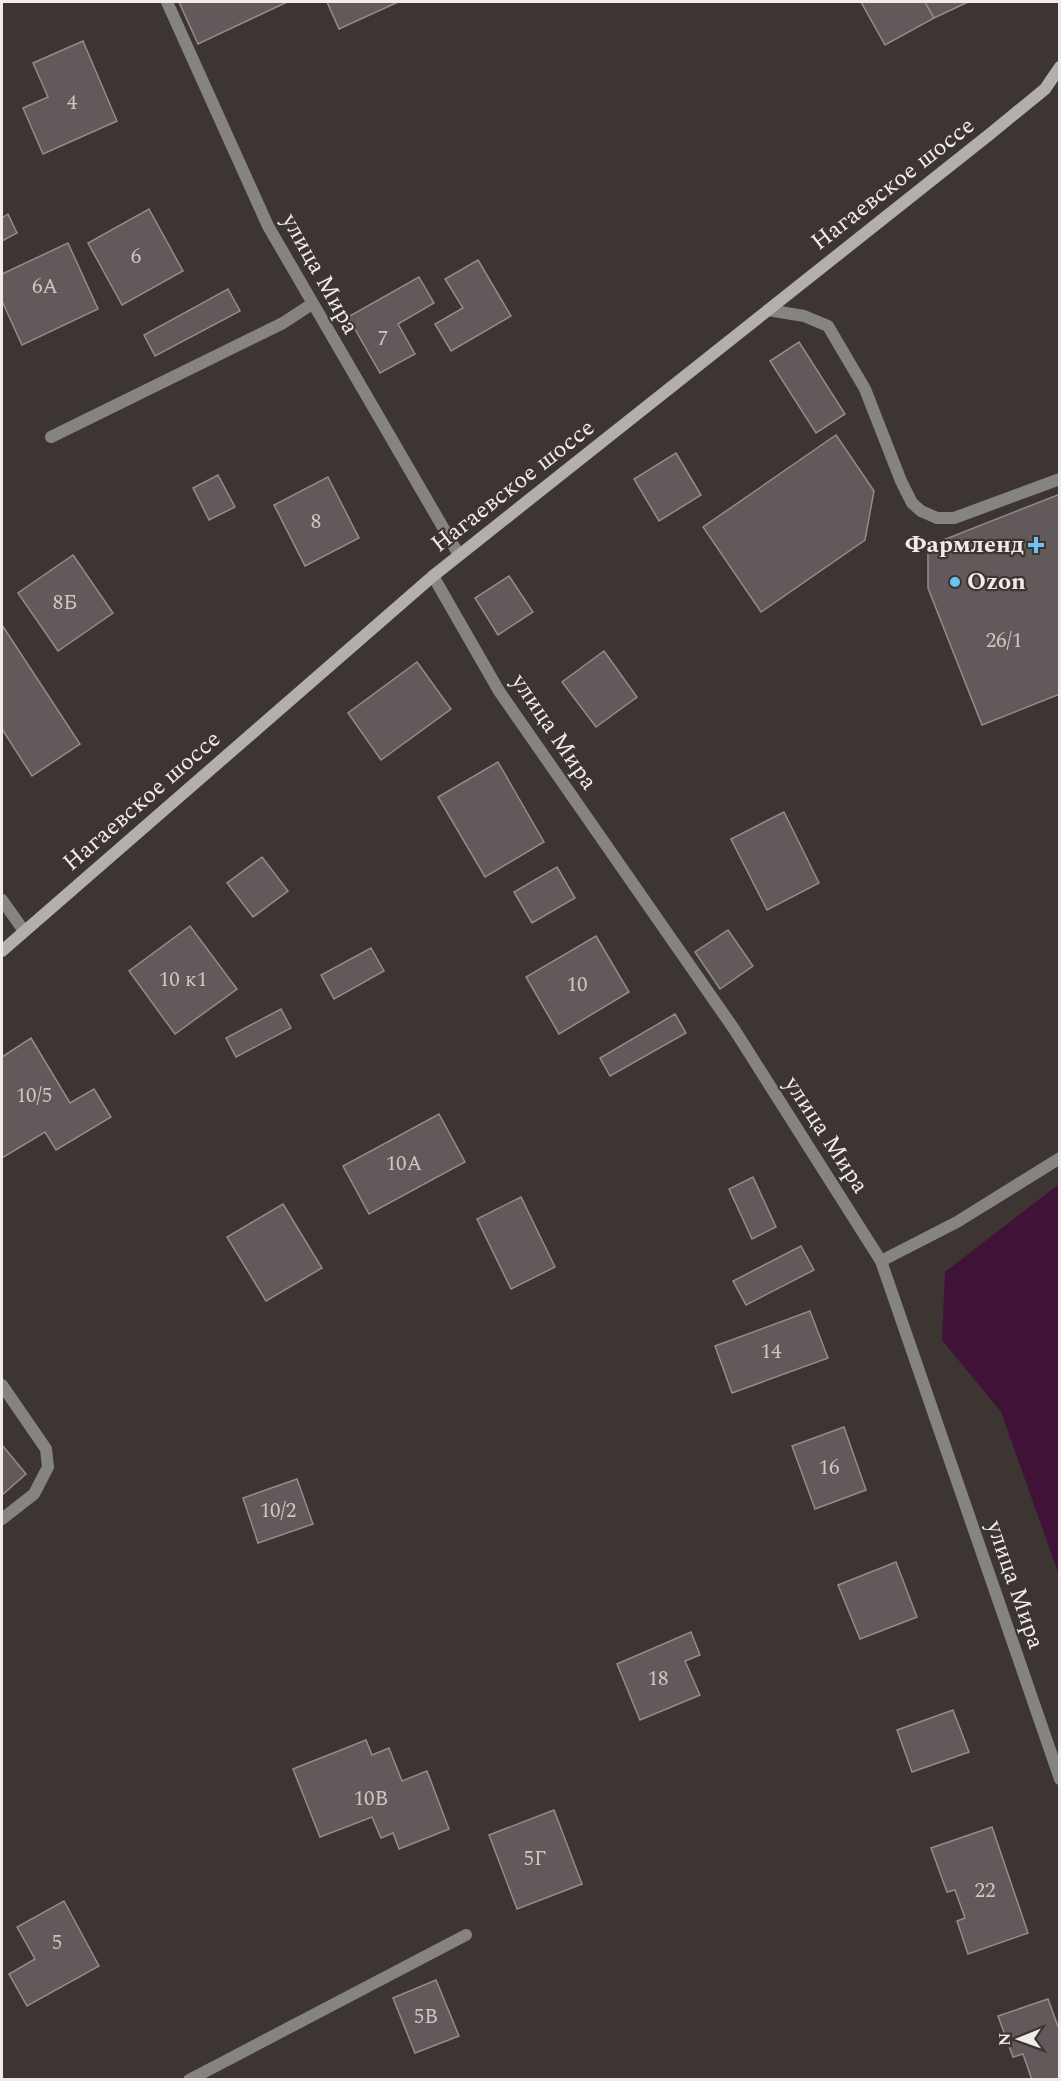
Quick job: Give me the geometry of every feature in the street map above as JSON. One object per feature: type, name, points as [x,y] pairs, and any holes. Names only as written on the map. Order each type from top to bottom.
[{"type":"street","name":"улица Мира","points":[[167,2],[268,226],[459,555]]},
{"type":"street","name":"Нагаевское шоссе","points":[[2,951],[433,576],[1045,89],[1059,67]]},
{"type":"street","points":[[51,437],[283,323],[312,304]]},
{"type":"street","points":[[768,310],[804,316],[828,326],[865,389],[912,504],[921,511],[937,518],[954,518],[1059,478]]},
{"type":"street","name":"улица Мира","points":[[433,576],[499,691],[734,1029],[881,1261],[1059,1779]]},
{"type":"street","points":[[2,900],[24,931]]},
{"type":"street","points":[[881,1261],[957,1222],[1059,1158]]},
{"type":"street","points":[[2,1385],[46,1449],[48,1467],[34,1494],[2,1519]]},
{"type":"street","points":[[189,2079],[466,1935]]},
{"type":"shaded area","points":[[1059,1184],[1059,1575],[1001,1412],[942,1340],[945,1272]]},
{"type":"building","points":[[179,2],[287,2],[198,44]]},
{"type":"building","points":[[327,2],[398,2],[339,29]]},
{"type":"building","points":[[861,2],[925,2],[934,18],[885,45]]},
{"type":"building","points":[[925,2],[968,2],[934,18]]},
{"type":"building","points":[[83,41],[117,121],[43,154],[23,108],[48,97],[33,63]]},
{"type":"building","points":[[149,209],[183,271],[122,305],[88,243]]},
{"type":"building","points":[[8,214],[17,233],[2,241],[2,218]]},
{"type":"building","points":[[68,243],[98,309],[22,345],[2,301],[2,274]]},
{"type":"building","points":[[478,260],[511,316],[451,351],[435,324],[463,308],[445,279]]},
{"type":"building","points":[[419,277],[434,303],[398,324],[415,354],[380,373],[348,317]]},
{"type":"building","points":[[228,289],[240,311],[155,356],[144,335]]},
{"type":"building","points":[[799,342],[845,414],[816,433],[770,361]]},
{"type":"building","points":[[836,435],[874,491],[865,540],[761,612],[703,527]]},
{"type":"building","points":[[676,453],[701,495],[659,521],[634,479]]},
{"type":"building","points":[[218,475],[235,507],[209,520],[193,488]]},
{"type":"building","points":[[328,477],[359,538],[305,566],[274,505]]},
{"type":"building","points":[[1060,494],[1060,694],[982,725],[928,588],[928,546]]},
{"type":"building","points":[[73,555],[113,613],[58,651],[18,593]]},
{"type":"building","points":[[509,576],[533,612],[498,635],[475,598]]},
{"type":"building","points":[[2,625],[80,744],[32,776],[2,729]]},
{"type":"building","points":[[604,651],[637,697],[596,727],[562,682]]},
{"type":"building","points":[[417,662],[451,709],[381,760],[348,713]]},
{"type":"building","points":[[498,762],[544,842],[485,877],[438,797]]},
{"type":"building","points":[[784,812],[819,883],[767,910],[731,839]]},
{"type":"building","points":[[262,857],[288,891],[253,917],[227,883]]},
{"type":"building","points":[[557,867],[575,898],[532,923],[514,892]]},
{"type":"building","points":[[190,926],[237,989],[175,1034],[129,971]]},
{"type":"building","points":[[728,930],[753,966],[720,989],[695,952]]},
{"type":"building","points":[[596,936],[629,992],[559,1034],[526,977]]},
{"type":"building","points":[[371,948],[384,971],[334,999],[321,975]]},
{"type":"building","points":[[281,1009],[291,1028],[236,1057],[226,1038]]},
{"type":"building","points":[[675,1014],[686,1033],[610,1076],[600,1058]]},
{"type":"building","points":[[31,1038],[70,1103],[94,1089],[111,1117],[56,1150],[45,1132],[2,1158],[2,1057]]},
{"type":"building","points":[[439,1114],[465,1162],[369,1214],[343,1166]]},
{"type":"building","points":[[753,1177],[776,1227],[752,1239],[729,1189]]},
{"type":"building","points":[[521,1197],[555,1267],[511,1289],[477,1219]]},
{"type":"building","points":[[283,1204],[322,1268],[266,1301],[227,1237]]},
{"type":"building","points":[[801,1246],[814,1270],[746,1305],[733,1281]]},
{"type":"building","points":[[810,1311],[828,1358],[732,1393],[715,1346]]},
{"type":"building","points":[[844,1427],[866,1490],[815,1509],[792,1446]]},
{"type":"building","points":[[2,1445],[26,1474],[2,1495]]},
{"type":"building","points":[[297,1479],[313,1524],[258,1543],[243,1498]]},
{"type":"building","points":[[896,1562],[917,1617],[860,1639],[838,1585]]},
{"type":"building","points":[[691,1632],[700,1655],[685,1661],[700,1695],[640,1720],[617,1664]]},
{"type":"building","points":[[953,1710],[969,1752],[912,1772],[897,1730]]},
{"type":"building","points":[[366,1740],[372,1755],[389,1748],[402,1781],[427,1771],[449,1829],[399,1849],[393,1833],[381,1838],[372,1817],[320,1837],[293,1769]]},
{"type":"building","points":[[554,1810],[582,1884],[517,1909],[489,1835]]},
{"type":"building","points":[[992,1827],[1028,1933],[968,1954],[957,1921],[965,1918],[955,1890],[947,1892],[931,1848]]},
{"type":"building","points":[[64,1901],[99,1966],[27,2006],[9,1974],[35,1959],[17,1927]]},
{"type":"building","points":[[436,1980],[459,2036],[415,2053],[393,1998]]},
{"type":"building","points":[[1048,1999],[1060,2032],[1060,2080],[1032,2080],[1023,2054],[1013,2057],[998,2016]]},
{"type":"place","name":"Фармленд","points":[[1036,545]]},
{"type":"place","name":"Ozon","points":[[955,582]]}]
